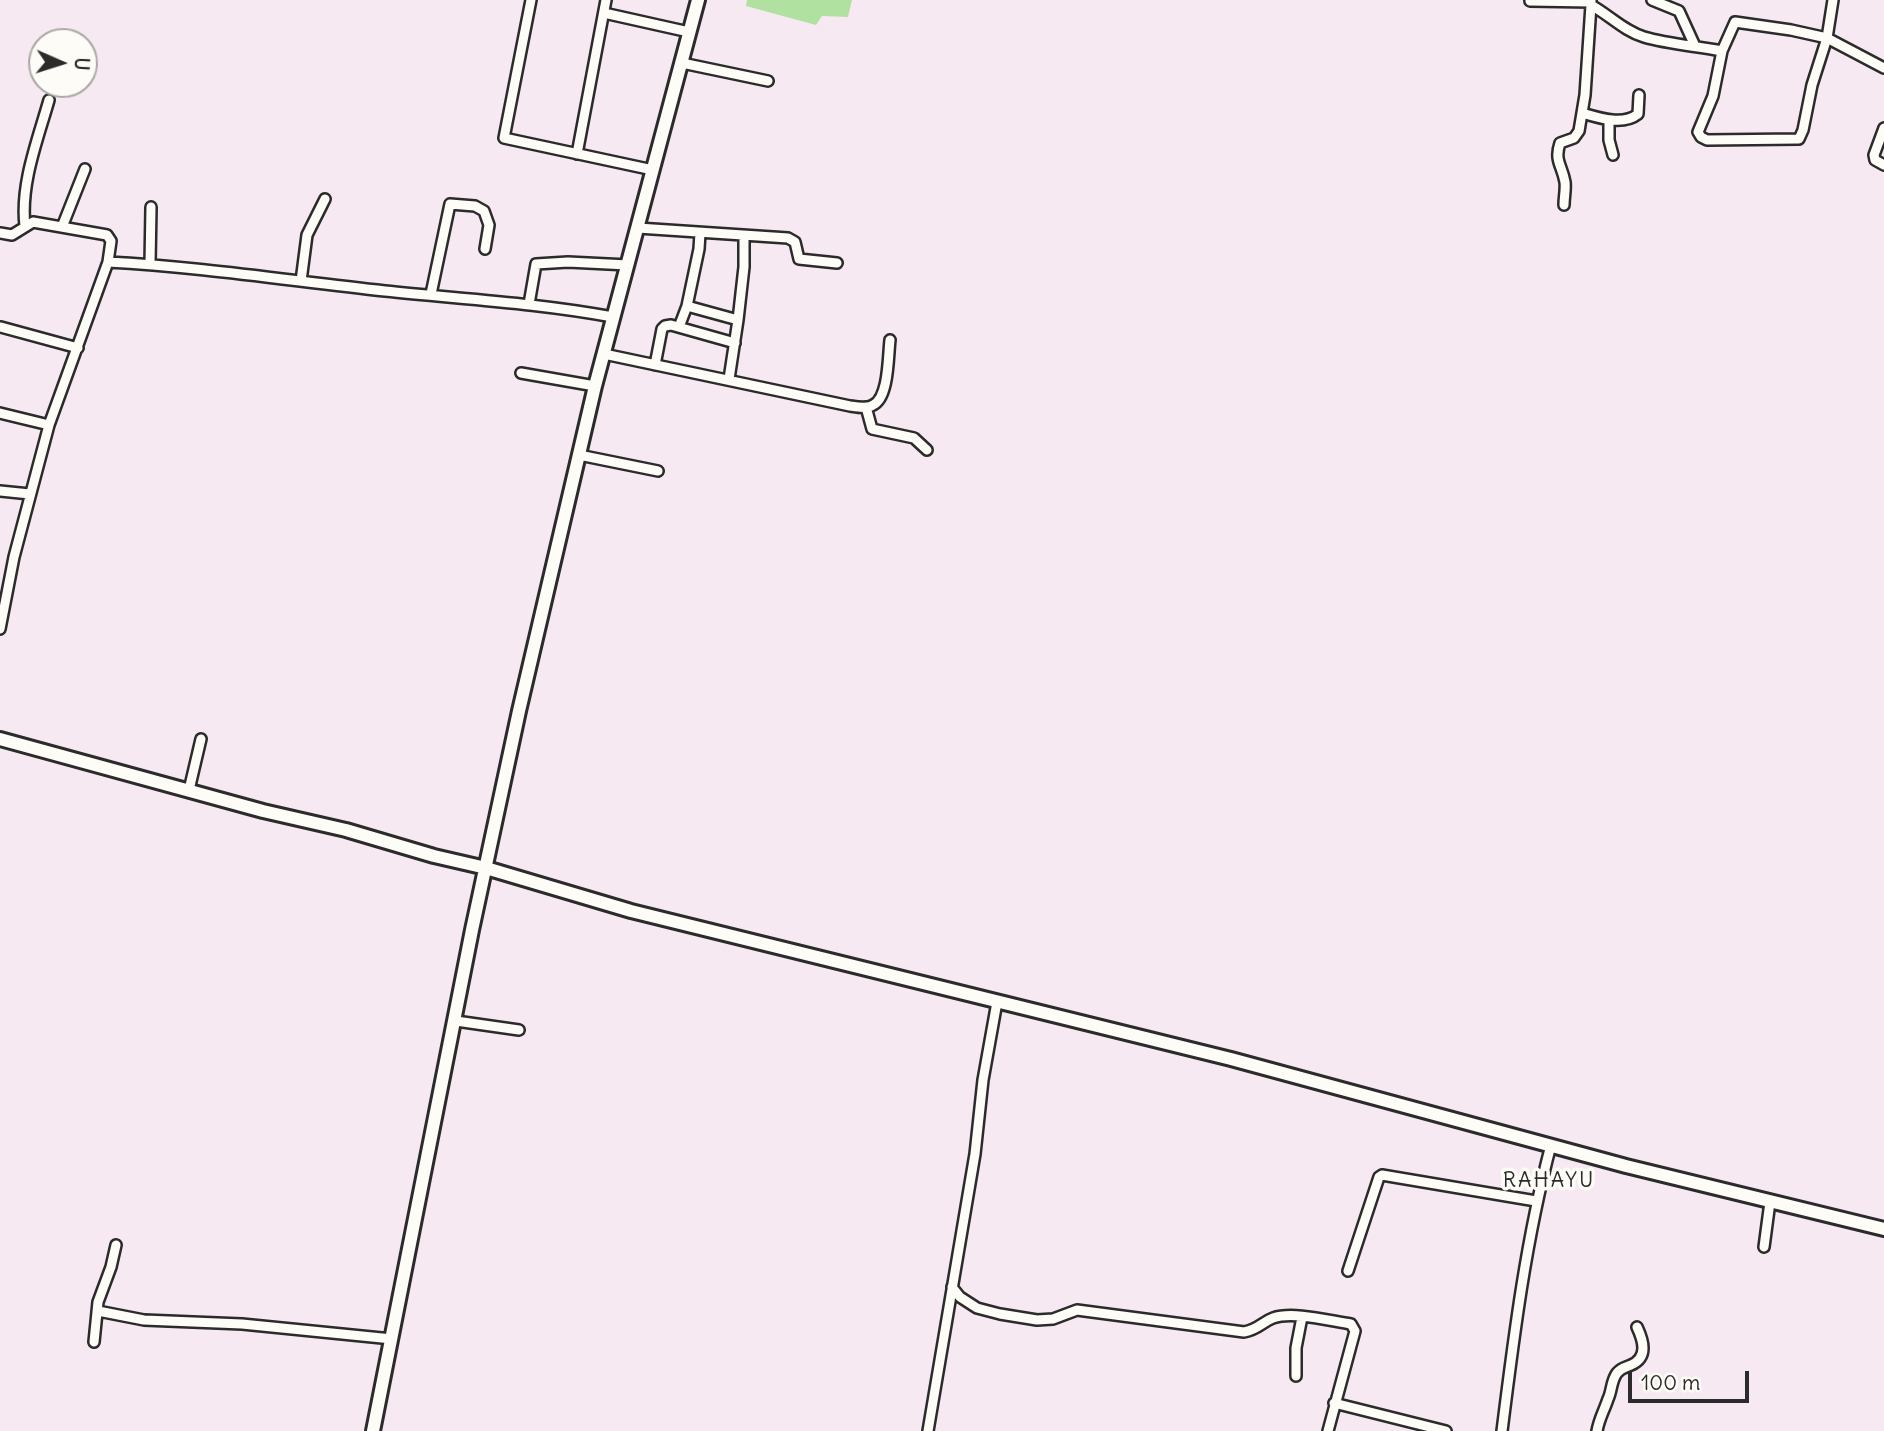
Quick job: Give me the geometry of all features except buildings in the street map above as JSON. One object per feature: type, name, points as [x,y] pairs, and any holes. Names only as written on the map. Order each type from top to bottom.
[{"type":"street","points":[[531,0],[505,138],[653,170]]},
{"type":"street","points":[[577,154],[606,0]]},
{"type":"street","points":[[373,1431],[522,698],[595,386],[698,0]]},
{"type":"street","points":[[1652,0],[1679,11],[1696,46]]},
{"type":"street","points":[[1833,0],[1827,37],[1799,139],[1707,140],[1701,137],[1698,132],[1713,96],[1722,51],[1735,22],[1827,37],[1884,68]]},
{"type":"street","points":[[1530,1],[1591,2],[1629,30],[1644,37],[1722,51]]},
{"type":"street","points":[[1564,205],[1565,183],[1557,161],[1558,148],[1563,140],[1577,136],[1582,113],[1591,2]]},
{"type":"street","points":[[604,13],[689,32]]},
{"type":"street","points":[[681,63],[768,81]]},
{"type":"street","points":[[1582,113],[1609,120],[1631,118],[1637,116],[1639,95]]},
{"type":"street","points":[[25,226],[24,213],[32,161],[49,100]]},
{"type":"street","points":[[1609,120],[1609,140],[1613,155]]},
{"type":"street","points":[[1884,128],[1874,152],[1875,160],[1884,165]]},
{"type":"street","points":[[62,227],[85,169]]},
{"type":"street","points":[[301,281],[307,235],[325,200]]},
{"type":"street","points":[[431,294],[450,204],[475,206],[484,211],[489,225],[485,249]]},
{"type":"street","points":[[150,264],[151,207]]},
{"type":"street","points":[[0,233],[12,235],[33,222],[110,237],[108,262],[49,425],[14,557],[0,629]]},
{"type":"street","points":[[638,228],[788,238],[795,242],[799,258],[836,263]]},
{"type":"street","points":[[679,327],[687,306],[700,233]]},
{"type":"street","points":[[729,379],[744,267],[744,236]]},
{"type":"street","points":[[108,262],[150,264],[558,307],[613,317]]},
{"type":"street","points":[[529,304],[537,264],[568,262],[628,265]]},
{"type":"street","points":[[687,306],[738,320]]},
{"type":"street","points":[[655,365],[662,329],[665,326],[679,327],[735,343]]},
{"type":"street","points":[[1,327],[78,348]]},
{"type":"street","points":[[604,355],[850,406],[866,407],[873,405],[884,394],[890,340]]},
{"type":"street","points":[[521,373],[595,386]]},
{"type":"street","points":[[866,407],[872,429],[914,438],[927,450]]},
{"type":"street","points":[[0,412],[49,425]]},
{"type":"street","points":[[579,455],[658,471]]},
{"type":"street","points":[[0,491],[30,494]]},
{"type":"street","points":[[0,738],[486,868],[631,911],[1231,1059],[1551,1145],[1884,1229]]},
{"type":"street","points":[[189,790],[201,739]]},
{"type":"street","points":[[928,1431],[975,1154],[983,1080],[997,1002]]},
{"type":"street","points":[[456,1021],[519,1030]]},
{"type":"street","points":[[1502,1431],[1515,1326],[1536,1201],[1551,1145]]},
{"type":"street","points":[[1348,1271],[1379,1177],[1382,1175],[1536,1201]]},
{"type":"street","points":[[1764,1247],[1770,1202]]},
{"type":"street","points":[[94,1342],[98,1301],[116,1245]]},
{"type":"street","points":[[951,1287],[960,1297],[977,1308],[1037,1320],[1054,1319],[1077,1310],[1244,1332],[1257,1330],[1273,1318],[1301,1317],[1351,1324],[1355,1329],[1328,1431]]},
{"type":"street","points":[[97,1311],[144,1320],[242,1324],[392,1339]]},
{"type":"street","points":[[1296,1376],[1296,1348],[1301,1317]]},
{"type":"street","points":[[1597,1431],[1614,1377],[1622,1368],[1634,1364],[1643,1352],[1644,1339],[1637,1327]]},
{"type":"street","points":[[1334,1403],[1446,1431]]},
{"type":"street","points":[[1393,1418],[1394,1431]]},
{"type":"green space","points":[[747,0],[852,0],[848,17],[822,16],[816,25],[746,6]]},
{"type":"district","name":"RAHAYU","points":[[1549,1181]]}]
